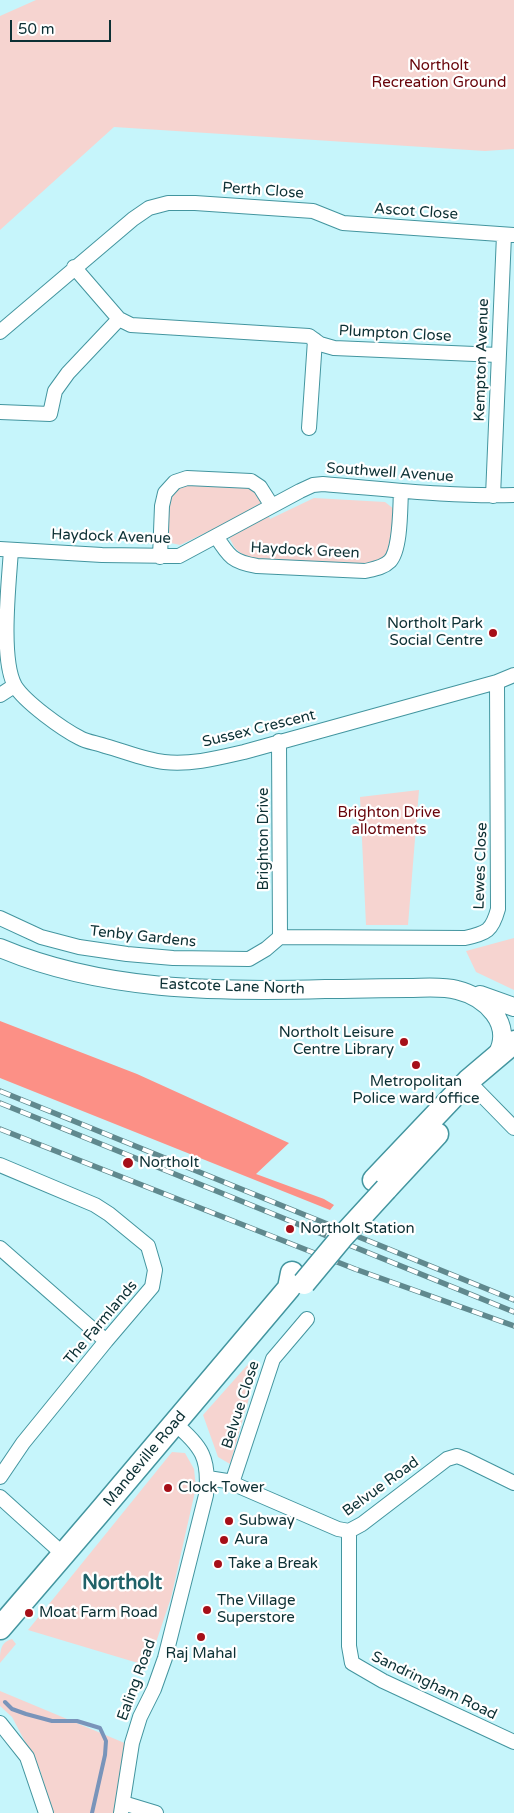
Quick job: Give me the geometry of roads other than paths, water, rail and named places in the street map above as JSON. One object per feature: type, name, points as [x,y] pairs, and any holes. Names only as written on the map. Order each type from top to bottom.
[{"type":"main road","name":"Mandeville Road","points":[[0,1628],[295,1281],[324,1235],[380,1184],[510,1049]]},
{"type":"street","name":"Perth Close","points":[[0,332],[74,267],[132,219],[149,208],[168,203],[195,203],[313,211],[328,216]]},
{"type":"street","name":"Ascot Close","points":[[328,216],[343,223],[509,235]]},
{"type":"street","name":"Kempton Avenue","points":[[493,496],[498,355],[509,235]]},
{"type":"street","points":[[0,412],[50,414],[55,391],[68,373],[119,319],[74,267]]},
{"type":"street","name":"Plumpton Close","points":[[119,319],[131,325],[309,336],[318,342],[334,348],[498,355]]},
{"type":"street","points":[[309,428],[318,342]]},
{"type":"street","points":[[160,556],[162,506],[165,493],[175,482],[187,478],[251,482],[260,487],[272,506]]},
{"type":"street","name":"Southwell Avenue","points":[[216,536],[313,485],[323,484],[493,496],[514,495]]},
{"type":"street","name":"Haydock Green","points":[[216,536],[226,552],[239,564],[365,571],[380,568],[391,560],[397,547],[401,491]]},
{"type":"street","name":"Haydock Avenue","points":[[6,549],[179,556],[216,536]]},
{"type":"street","points":[[0,695],[14,686],[8,668],[7,654],[6,549]]},
{"type":"street","name":"Sussex Crescent","points":[[14,686],[36,708],[80,739],[164,762],[208,760],[244,752],[497,682],[514,675]]},
{"type":"street","name":"Lewes Close","points":[[280,937],[465,938],[483,934],[494,924],[498,909],[497,682]]},
{"type":"street","name":"Brighton Drive","points":[[280,741],[280,937]]},
{"type":"street","name":"Tenby Gardens","points":[[0,918],[41,937],[79,947],[173,958],[249,959],[266,949],[280,937]]},
{"type":"street","name":"Eastcote Lane North","points":[[0,948],[29,960],[68,971],[109,979],[166,986],[322,989],[448,988],[492,999],[514,1007]]},
{"type":"street","name":"Eastcote Lane North","points":[[468,993],[507,1016]]},
{"type":"street","name":"Eastcote Lane North","points":[[492,999],[500,1003],[507,1016],[510,1049]]},
{"type":"street","points":[[507,1016],[502,1044],[510,1049]]},
{"type":"street","points":[[474,1086],[514,1128]]},
{"type":"street","name":"The Farmlands","points":[[0,1165],[95,1205],[109,1214],[148,1246],[155,1270],[152,1287],[23,1443],[0,1477]]},
{"type":"street","points":[[0,1248],[106,1341]]},
{"type":"street","name":"Belvue Close","points":[[232,1483],[273,1359],[308,1319]]},
{"type":"street","name":"Ealing Road","points":[[122,1808],[132,1743],[140,1717],[154,1689],[165,1658],[206,1495],[208,1478],[206,1464],[200,1449],[190,1436],[174,1423]]},
{"type":"street","name":"Belvue Road","points":[[208,1478],[232,1483],[338,1529],[349,1531],[362,1524],[447,1458],[456,1456],[465,1458],[514,1483]]},
{"type":"street","points":[[0,1498],[63,1554]]},
{"type":"street","name":"Sandringham Road","points":[[349,1531],[349,1646],[352,1663],[383,1681],[514,1742]]},
{"type":"street","points":[[0,1723],[27,1757],[46,1813]]},
{"type":"street","points":[[122,1808],[156,1813]]},
{"type":"waterway","points":[[5,1702],[12,1709],[26,1714],[52,1721],[77,1721],[100,1728],[106,1741],[105,1755],[92,1813]]},
{"type":"railway","points":[[0,1091],[514,1300]]},
{"type":"railway","points":[[0,1103],[514,1312]]},
{"type":"railway","points":[[0,1129],[355,1269],[514,1326]]},
{"type":"place","name":"Northolt Park Social Centre","points":[[493,633]]},
{"type":"place","name":"Northolt Leisure Centre Library","points":[[404,1042]]},
{"type":"place","name":"Metropolitan Police ward office","points":[[416,1065]]},
{"type":"place","name":"Northolt","points":[[128,1163]]},
{"type":"place","name":"Northolt Station","points":[[290,1229]]},
{"type":"place","name":"Clock Tower","points":[[168,1488]]},
{"type":"place","name":"Subway","points":[[229,1521]]},
{"type":"place","name":"Aura","points":[[224,1540]]},
{"type":"place","name":"Take a Break","points":[[218,1564]]},
{"type":"place","name":"The Village Superstore","points":[[207,1610]]},
{"type":"place","name":"Moat Farm Road","points":[[29,1613]]},
{"type":"place","name":"Raj Mahal","points":[[201,1637]]},
{"type":"district","name":"Northolt","points":[[122,1584]]},
{"type":"park label","name":"Northolt Recreation Ground","points":[[439,74]]},
{"type":"park label","name":"Brighton Drive allotments","points":[[389,822]]}]
